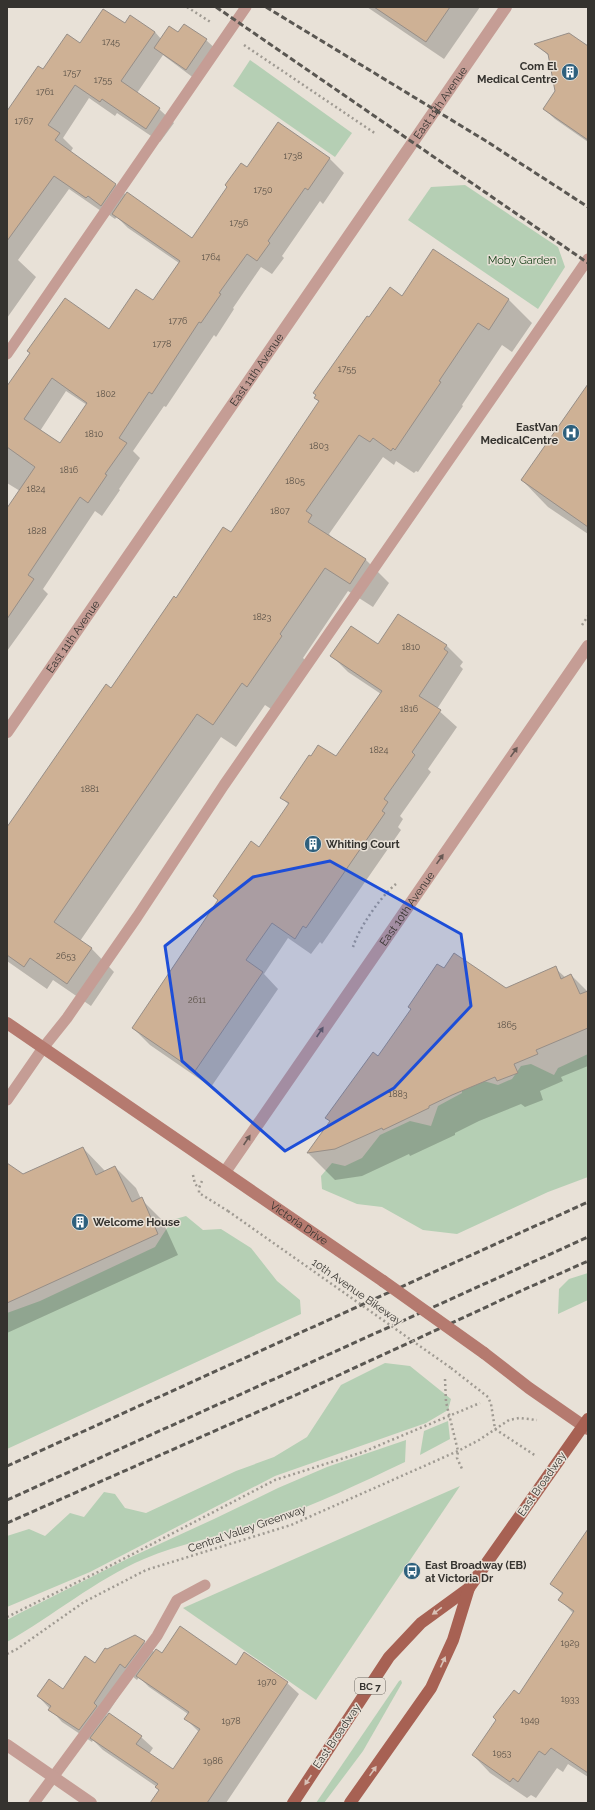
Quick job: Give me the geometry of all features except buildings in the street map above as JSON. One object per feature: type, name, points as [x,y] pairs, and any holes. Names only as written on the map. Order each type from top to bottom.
[{"type":"main road","name":"East Broadway","points":[[350,1803],[431,1688],[453,1640],[469,1588],[553,1468],[586,1424]]},
{"type":"main road","name":"East Broadway","points":[[292,1803],[389,1657],[421,1624],[469,1588]]},
{"type":"street","name":"East 11th Avenue","points":[[7,732],[506,7]]},
{"type":"street","name":"East 10th Avenue","points":[[225,1172],[588,646]]},
{"type":"street","name":"Victoria Drive","points":[[7,1023],[89,1081],[263,1197],[586,1424]]},
{"type":"street","points":[[7,1745],[91,1803]]},
{"type":"lane","points":[[7,354],[246,7]]},
{"type":"lane","points":[[7,1100],[43,1048],[67,1018],[228,779],[588,259]]},
{"type":"lane","points":[[34,1803],[52,1776],[157,1636],[177,1600],[205,1585]]},
{"type":"path","points":[[187,7],[228,33],[376,134]]},
{"type":"path","name":"10th Avenue Bikeway","points":[[203,1179],[199,1188],[199,1193],[228,1211],[451,1368],[488,1397],[491,1404],[495,1429]]},
{"type":"path","points":[[445,1379],[446,1402],[458,1451],[457,1458],[463,1471]]},
{"type":"path","name":"Central Valley Greenway","points":[[7,1617],[102,1570],[275,1480],[363,1452],[480,1403]]},
{"type":"path","name":"Central Valley Greenway","points":[[7,1654],[17,1649],[84,1602],[146,1570],[291,1524],[458,1451],[479,1440],[509,1420],[519,1418]]},
{"type":"path","points":[[495,1429],[511,1437],[553,1468]]},
{"type":"highlighted area","points":[[330,861],[461,934],[471,1006],[394,1088],[285,1151],[182,1061],[165,946],[253,877]]},
{"type":"green space","points":[[250,60],[352,133],[335,157],[233,86]]},
{"type":"green space","name":"Moby Garden","points":[[465,185],[558,247],[565,267],[538,309],[408,220],[431,187]]},
{"type":"green space","points":[[588,1054],[588,1177],[548,1192],[457,1234],[423,1230],[382,1207],[357,1204],[322,1189],[321,1176],[332,1163],[345,1166],[362,1158],[380,1135],[410,1121],[431,1126],[438,1106],[462,1093],[462,1084],[473,1078],[498,1085],[512,1079],[521,1066],[531,1064],[554,1075],[558,1068]]},
{"type":"green space","points":[[186,1216],[203,1230],[221,1229],[251,1248],[277,1281],[300,1300],[301,1314],[7,1449],[7,1313],[40,1301],[155,1247],[172,1220]]},
{"type":"green space","points":[[588,1273],[588,1300],[558,1314],[559,1289],[569,1279]]},
{"type":"green space","points":[[385,1363],[410,1366],[451,1399],[448,1410],[426,1423],[275,1476],[90,1572],[7,1607],[7,1536],[29,1529],[45,1536],[70,1513],[84,1517],[104,1492],[115,1494],[125,1508],[146,1513],[236,1471],[274,1457],[307,1437],[341,1385]]},
{"type":"green space","points":[[448,1421],[450,1439],[420,1455],[424,1431]]},
{"type":"green space","points":[[406,1440],[405,1462],[339,1493],[288,1514],[175,1548],[144,1559],[108,1577],[7,1642],[7,1620],[18,1614],[129,1558],[278,1488],[327,1467]]},
{"type":"green space","points":[[460,1486],[316,1700],[183,1608]]},
{"type":"green space","points":[[401,1680],[402,1683],[363,1751],[324,1803],[316,1803],[399,1681]]},
{"type":"railway","points":[[216,7],[588,263]]},
{"type":"railway","points":[[266,7],[486,141],[588,207]]},
{"type":"railway","points":[[7,1466],[588,1202]]},
{"type":"railway","points":[[7,1500],[588,1237]]},
{"type":"railway","points":[[7,1523],[298,1394],[588,1261]]},
{"type":"place","name":"Com El Medical Centre","points":[[570,72]]},
{"type":"place","name":"EastVan MedicalCentre","points":[[571,433]]},
{"type":"place","name":"Whiting Court","points":[[313,844]]},
{"type":"place","name":"Welcome House","points":[[80,1222]]},
{"type":"place","name":"East Broadway (EB) at Victoria Dr","points":[[412,1571]]}]
